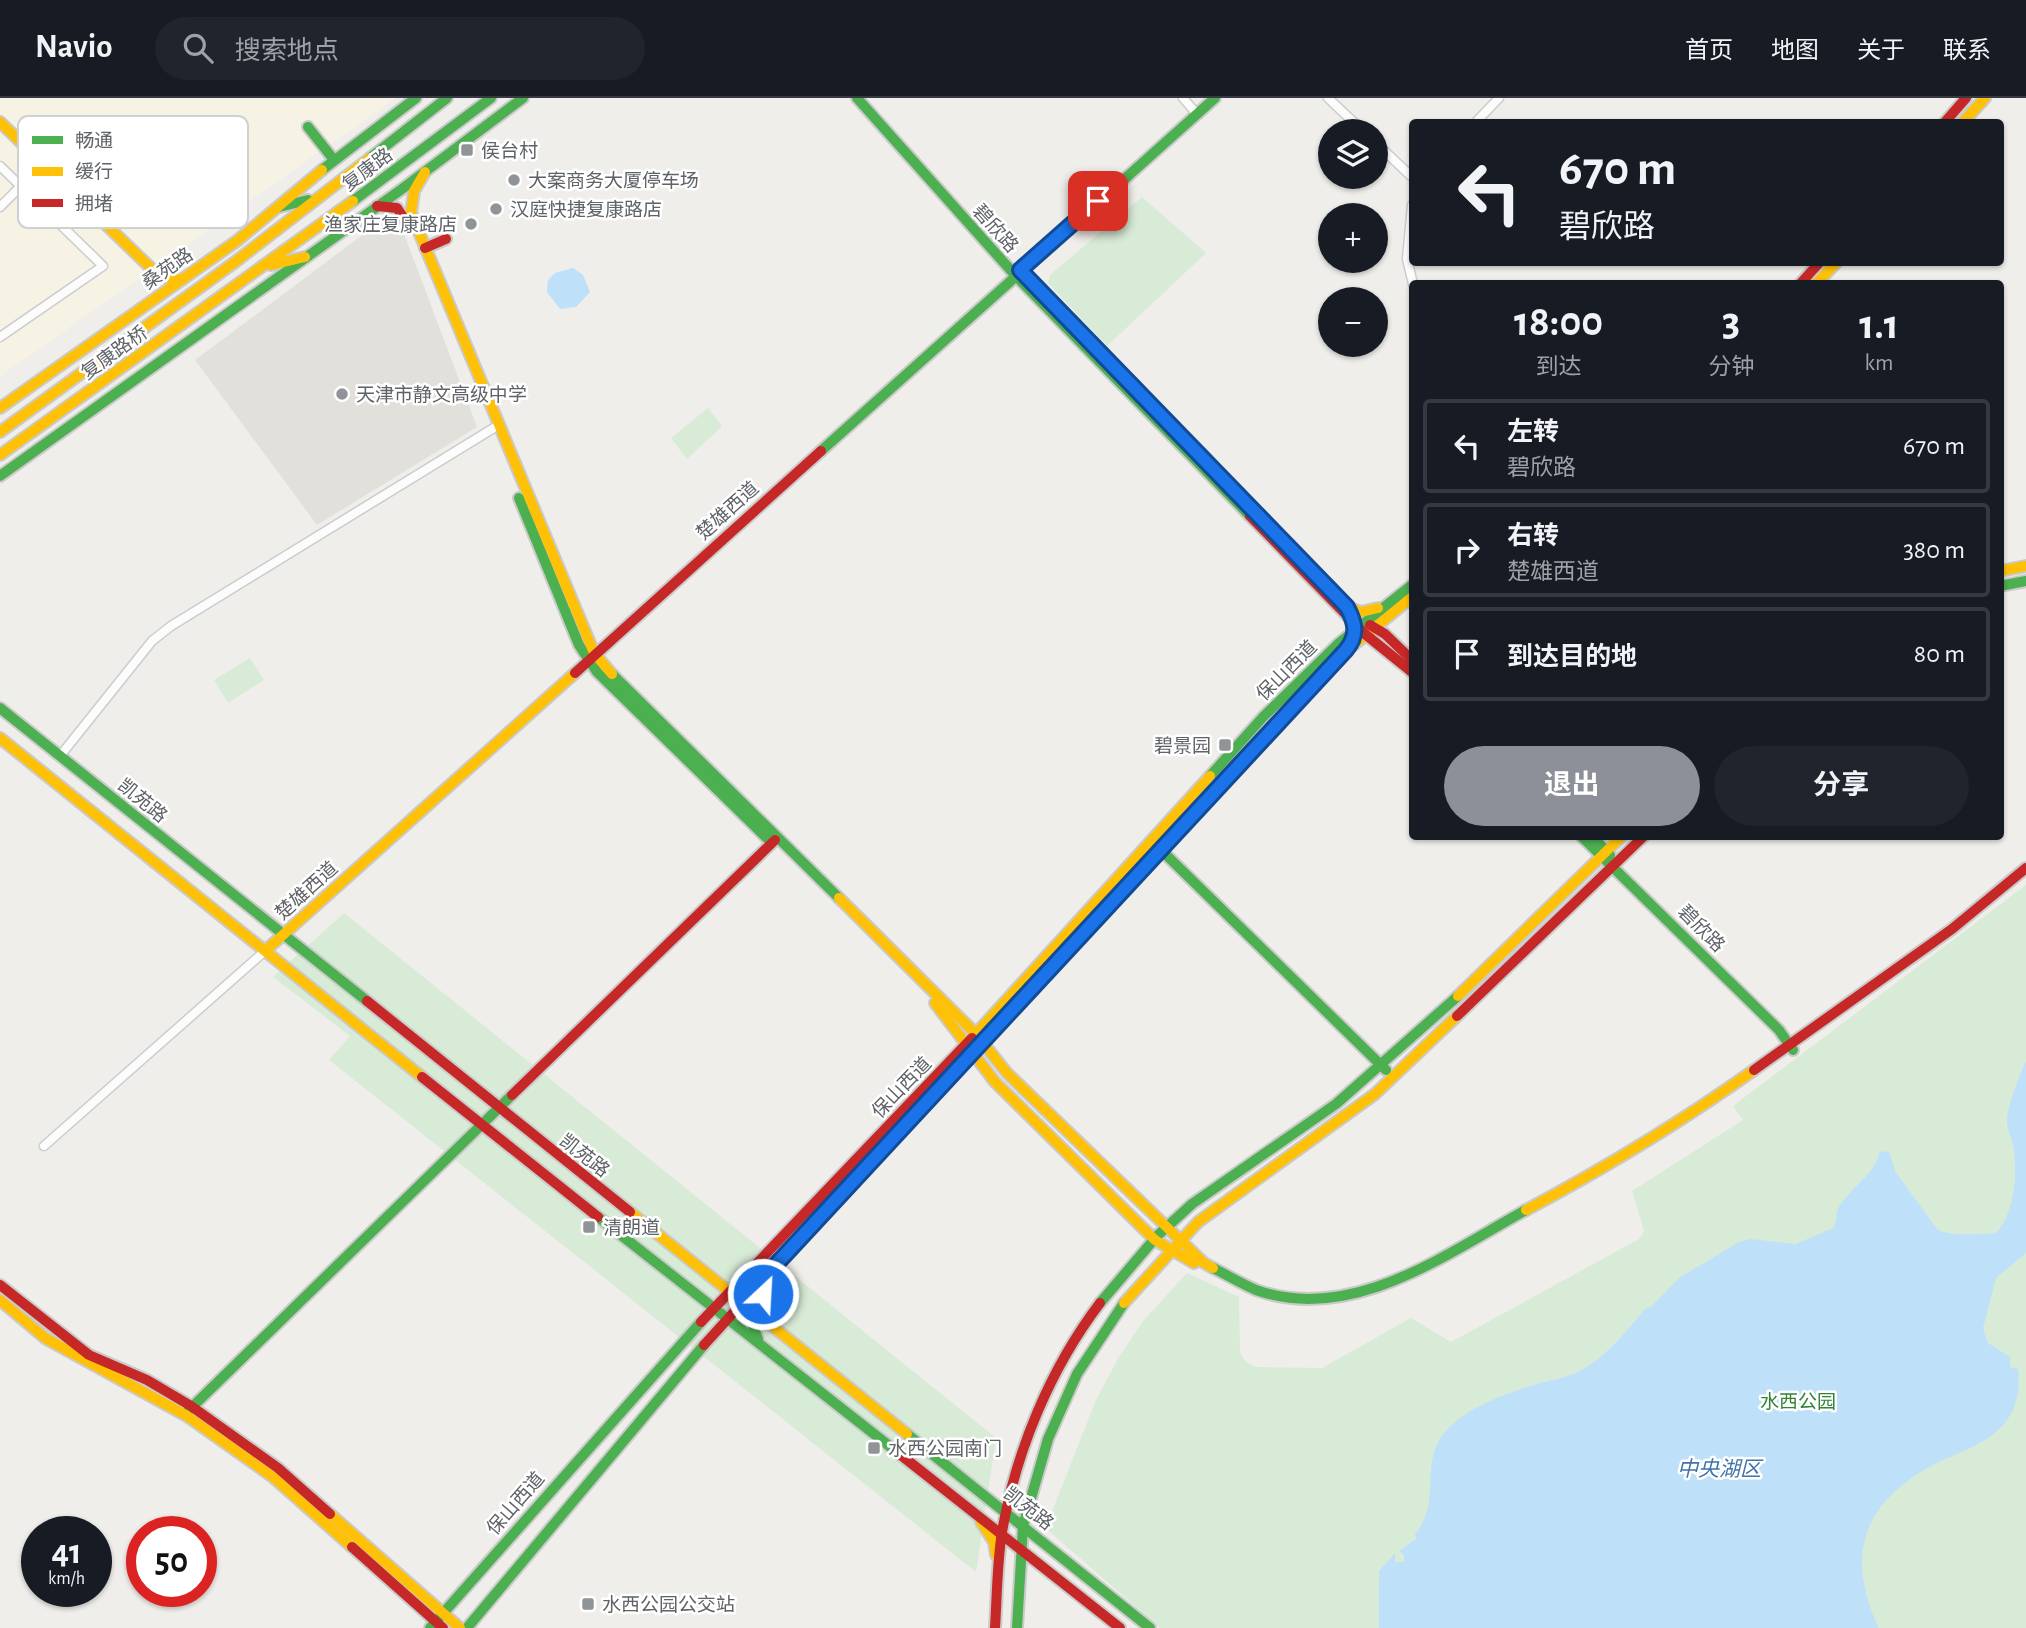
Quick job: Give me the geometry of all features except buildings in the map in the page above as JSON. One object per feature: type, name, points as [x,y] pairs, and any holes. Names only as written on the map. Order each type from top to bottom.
[{"type":"main road","name":"桑苑路","points":[[0,408],[263,220],[334,160],[416,98]]},
{"type":"main road","name":"复康路","points":[[250,250],[447,98]]},
{"type":"main road","name":"复康路","points":[[248,278],[491,98]]},
{"type":"main road","points":[[0,476],[425,172],[523,98]]},
{"type":"main road","name":"碧欣路","points":[[857,98],[1017,273],[1409,670]]},
{"type":"main road","name":"碧欣路","points":[[864,98],[1017,273]]},
{"type":"main road","name":"楚雄西道","points":[[265,951],[1215,98]]},
{"type":"main road","points":[[1948,119],[1966,98]]},
{"type":"main road","points":[[1966,119],[1985,98]]},
{"type":"main road","points":[[0,122],[18,141]]},
{"type":"main road","points":[[309,127],[334,160]]},
{"type":"main road","points":[[0,128],[18,144]]},
{"type":"main road","points":[[425,172],[414,191],[410,208],[494,428]]},
{"type":"main road","points":[[279,207],[313,199]]},
{"type":"main road","points":[[377,206],[397,208],[406,218],[591,656],[606,668],[975,1042],[1165,1228],[1174,1244],[1223,1281],[1259,1296],[1322,1304],[1377,1294],[1588,1182],[1704,1111],[1794,1047],[2026,871]]},
{"type":"main road","points":[[320,246],[345,208]]},
{"type":"main road","points":[[250,250],[263,220]]},
{"type":"main road","points":[[105,228],[150,273],[155,289],[147,304]]},
{"type":"main road","points":[[108,228],[159,276],[181,280]]},
{"type":"main road","points":[[425,248],[446,239]]},
{"type":"main road","name":"复康路桥","points":[[0,432],[250,250]]},
{"type":"main road","points":[[263,267],[304,257]]},
{"type":"main road","points":[[1804,280],[1816,266]]},
{"type":"main road","points":[[1820,280],[1833,266]]},
{"type":"main road","name":"复康路桥","points":[[0,455],[248,278]]},
{"type":"main road","points":[[2004,570],[2026,566]]},
{"type":"main road","points":[[2004,585],[2026,582]]},
{"type":"main road","points":[[1358,621],[1366,612],[1389,608],[1409,588]]},
{"type":"main road","points":[[1342,647],[1347,628],[1409,598]]},
{"type":"main road","name":"碧欣路","points":[[1358,621],[1409,658]]},
{"type":"main road","name":"保山西道","points":[[467,1628],[726,1320],[975,1042],[1342,647],[1358,621]]},
{"type":"main road","name":"凯苑路","points":[[0,708],[1150,1628]]},
{"type":"main road","name":"凯苑路","points":[[0,738],[726,1320],[1005,1534],[1120,1628]]},
{"type":"main road","name":"碧欣路","points":[[1586,840],[1604,854],[1794,1047]]},
{"type":"main road","name":"碧欣路","points":[[1595,840],[1604,854]]},
{"type":"main road","points":[[995,1628],[998,1571],[1006,1512],[1034,1425],[1055,1375],[1097,1306],[1165,1228],[1220,1183],[1323,1113],[1382,1066],[1618,840]]},
{"type":"main road","points":[[1017,1628],[1018,1572],[1023,1526],[1048,1439],[1077,1374],[1131,1292],[1174,1244],[1224,1202],[1349,1115],[1392,1077],[1640,840]]},
{"type":"main road","points":[[189,1410],[775,841]]},
{"type":"main road","points":[[1156,845],[1392,1077]]},
{"type":"main road","points":[[975,1042],[995,1082],[1155,1240],[1174,1244]]},
{"type":"main road","name":"保山西道","points":[[438,1623],[575,1461],[730,1291],[975,1042]]},
{"type":"main road","points":[[758,1261],[746,1281],[743,1301],[751,1328],[763,1346]]},
{"type":"main road","points":[[769,1272],[762,1299],[778,1330]]},
{"type":"main road","points":[[0,1284],[89,1355],[147,1380],[278,1468],[438,1623],[460,1628]]},
{"type":"main road","points":[[0,1300],[46,1338],[189,1410]]},
{"type":"main road","points":[[978,1491],[1005,1534],[1018,1572]]},
{"type":"main road","points":[[973,1512],[993,1542],[998,1571]]},
{"type":"street","points":[[1183,98],[1196,113]]},
{"type":"street","points":[[1328,98],[1350,119]]},
{"type":"street","points":[[1478,119],[1499,98]]},
{"type":"street","points":[[1388,154],[1409,174]]},
{"type":"street","points":[[0,166],[18,183]]},
{"type":"street","points":[[0,207],[18,189]]},
{"type":"street","points":[[0,337],[103,266],[64,228]]},
{"type":"street","points":[[1409,237],[1407,259],[1412,280]]},
{"type":"street","points":[[60,757],[152,641],[171,626],[494,428]]},
{"type":"street","points":[[44,1146],[265,951]]},
{"type":"shaded area","points":[[0,98],[396,98],[248,202],[248,116],[18,116],[18,228],[211,228],[0,376]]},
{"type":"shaded area","name":"天津市静文高级中学","points":[[386,223],[400,228],[404,234],[477,427],[317,525],[195,360],[377,224]]},
{"type":"green space","points":[[1142,197],[1206,253],[1107,346],[1048,283],[1050,275]]},
{"type":"green space","points":[[708,408],[722,426],[687,459],[671,438]]},
{"type":"green space","points":[[250,658],[264,680],[228,703],[214,680]]},
{"type":"green space","name":"水西公园","points":[[2026,885],[2026,1628],[1160,1628],[1049,1531],[1049,1519],[1096,1400],[1119,1357],[1143,1321],[1187,1273],[1239,1297],[1240,1352],[1245,1361],[1256,1367],[1322,1368],[1411,1318],[1451,1342],[1639,1239],[1644,1231],[1632,1191],[1743,1120],[1733,1106]]},
{"type":"green space","points":[[344,913],[996,1438],[976,1572],[329,1060],[350,1036],[273,977]]},
{"type":"water","points":[[573,268],[583,275],[590,292],[576,307],[560,309],[547,292],[548,280],[555,273]]},
{"type":"water","name":"中央湖区","points":[[2026,1061],[2026,1253],[1996,1278],[1983,1328],[1988,1343],[2010,1357],[2010,1367],[2018,1369],[2016,1402],[2007,1420],[1992,1435],[1910,1479],[1891,1495],[1876,1513],[1862,1554],[1868,1602],[1879,1628],[1379,1628],[1379,1571],[1395,1553],[1395,1562],[1404,1562],[1404,1555],[1399,1551],[1416,1539],[1415,1534],[1424,1520],[1428,1506],[1435,1449],[1454,1423],[1471,1411],[1510,1393],[1565,1377],[1585,1368],[1610,1348],[1645,1309],[1652,1306],[1679,1278],[1739,1242],[1750,1239],[1796,1244],[1833,1228],[1839,1207],[1868,1174],[1879,1153],[1890,1153],[1895,1171],[1937,1229],[1957,1234],[1996,1233],[2007,1215],[2013,1192],[2014,1156],[2007,1118]]},
{"type":"traffic: fast","points":[[322,170],[416,98]]},
{"type":"traffic: fast","points":[[370,158],[447,98]]},
{"type":"traffic: fast","points":[[353,201],[491,98]]},
{"type":"traffic: fast","points":[[0,476],[402,189],[523,98]]},
{"type":"traffic: fast","points":[[857,98],[1015,275],[1250,516]]},
{"type":"traffic: fast","points":[[821,451],[1215,98]]},
{"type":"traffic: fast","points":[[308,127],[334,160]]},
{"type":"traffic: fast","points":[[279,207],[308,200]]},
{"type":"traffic: fast","points":[[519,498],[579,645],[597,672],[771,842]]},
{"type":"traffic: fast","points":[[2004,585],[2026,581]]},
{"type":"traffic: fast","points":[[1210,776],[1264,716],[1338,644],[1409,587]]},
{"type":"traffic: fast","points":[[612,674],[839,898]]},
{"type":"traffic: fast","points":[[0,708],[367,1001]]},
{"type":"traffic: fast","points":[[894,1136],[1178,829]]},
{"type":"traffic: fast","points":[[1585,840],[1779,1030],[1793,1050]]},
{"type":"traffic: fast","points":[[1596,840],[1610,855]]},
{"type":"traffic: fast","points":[[1155,844],[1386,1070]]},
{"type":"traffic: fast","points":[[1100,1303],[1157,1236],[1192,1204],[1336,1104],[1458,996]]},
{"type":"traffic: fast","points":[[185,1414],[512,1095]]},
{"type":"traffic: fast","points":[[1213,1268],[1256,1290],[1292,1298],[1327,1298],[1363,1291],[1431,1264],[1526,1210]]},
{"type":"traffic: fast","points":[[598,1217],[897,1452]]},
{"type":"traffic: fast","points":[[767,1277],[763,1299],[772,1322]]},
{"type":"traffic: fast","points":[[744,1302],[758,1339]]},
{"type":"traffic: fast","points":[[1017,1628],[1023,1526],[1048,1439],[1077,1374],[1124,1303]]},
{"type":"traffic: fast","points":[[430,1628],[701,1322]]},
{"type":"traffic: fast","points":[[467,1628],[704,1345]]},
{"type":"traffic: fast","points":[[907,1434],[1150,1628]]},
{"type":"traffic: slow","points":[[1966,119],[1985,98]]},
{"type":"traffic: slow","points":[[0,122],[18,139]]},
{"type":"traffic: slow","points":[[0,432],[235,262],[370,158]]},
{"type":"traffic: slow","points":[[0,408],[238,240],[322,170]]},
{"type":"traffic: slow","points":[[425,172],[414,191],[411,213],[594,653],[612,674]]},
{"type":"traffic: slow","points":[[0,455],[353,201]]},
{"type":"traffic: slow","points":[[109,228],[159,276],[181,280]]},
{"type":"traffic: slow","points":[[271,265],[305,257]]},
{"type":"traffic: slow","points":[[1820,280],[1833,266]]},
{"type":"traffic: slow","points":[[2004,570],[2026,566]]},
{"type":"traffic: slow","points":[[1178,829],[1346,651],[1409,599]]},
{"type":"traffic: slow","points":[[1347,607],[1361,612],[1378,608]]},
{"type":"traffic: slow","points":[[265,951],[575,673]]},
{"type":"traffic: slow","points":[[0,738],[422,1077]]},
{"type":"traffic: slow","points":[[972,1038],[1210,776]]},
{"type":"traffic: slow","points":[[1458,996],[1618,840]]},
{"type":"traffic: slow","points":[[839,898],[976,1034],[1007,1073],[1204,1263],[1213,1268]]},
{"type":"traffic: slow","points":[[935,1003],[995,1082],[1155,1240],[1194,1263]]},
{"type":"traffic: slow","points":[[1124,1303],[1198,1222],[1375,1094],[1457,1016]]},
{"type":"traffic: slow","points":[[1526,1210],[1642,1144],[1754,1070]]},
{"type":"traffic: slow","points":[[630,1212],[907,1434]]},
{"type":"traffic: slow","points":[[0,1300],[45,1338],[187,1416],[273,1477],[352,1547]]},
{"type":"traffic: slow","points":[[330,1514],[460,1628]]},
{"type":"traffic: slow","points":[[981,1522],[994,1542],[996,1555]]},
{"type":"traffic: jam","points":[[1948,119],[1966,98]]},
{"type":"traffic: jam","points":[[377,206],[397,208],[409,226]]},
{"type":"traffic: jam","points":[[425,248],[446,239]]},
{"type":"traffic: jam","points":[[1804,280],[1816,266]]},
{"type":"traffic: jam","points":[[575,673],[821,451]]},
{"type":"traffic: jam","points":[[1250,516],[1365,634],[1409,670]]},
{"type":"traffic: jam","points":[[1370,625],[1385,634],[1409,657]]},
{"type":"traffic: jam","points":[[512,1095],[775,840]]},
{"type":"traffic: jam","points":[[1457,1016],[1640,840]]},
{"type":"traffic: jam","points":[[1754,1070],[1952,929],[2026,868]]},
{"type":"traffic: jam","points":[[367,1001],[630,1212]]},
{"type":"traffic: jam","points":[[701,1322],[972,1038]]},
{"type":"traffic: jam","points":[[422,1077],[598,1217]]},
{"type":"traffic: jam","points":[[704,1345],[894,1136]]},
{"type":"traffic: jam","points":[[0,1285],[89,1355],[147,1380],[191,1406],[278,1468],[330,1514]]},
{"type":"traffic: jam","points":[[995,1628],[1000,1544],[1016,1471],[1037,1412],[1051,1383],[1082,1328],[1100,1303]]},
{"type":"traffic: jam","points":[[897,1452],[1120,1628]]},
{"type":"traffic: jam","points":[[352,1547],[443,1628]]},
{"type":"place","name":"侯台村","points":[[467,150]]},
{"type":"place","name":"大案商务大厦停车场","points":[[514,180]]},
{"type":"place","name":"汉庭快捷复康路店","points":[[496,209]]},
{"type":"place","name":"渔家庄复康路店","points":[[471,224]]},
{"type":"place","name":"天津市静文高级中学","points":[[342,394]]},
{"type":"place","name":"碧景园","points":[[1225,745]]},
{"type":"place","name":"清朗道","points":[[589,1227]]},
{"type":"place","name":"水西公园南门","points":[[874,1448]]},
{"type":"place","name":"水西公园公交站","points":[[588,1604]]},
{"type":"route","points":[[763,1294],[769,1272],[1353,640],[1356,628],[1347,607],[1020,270],[1098,201]]}]
